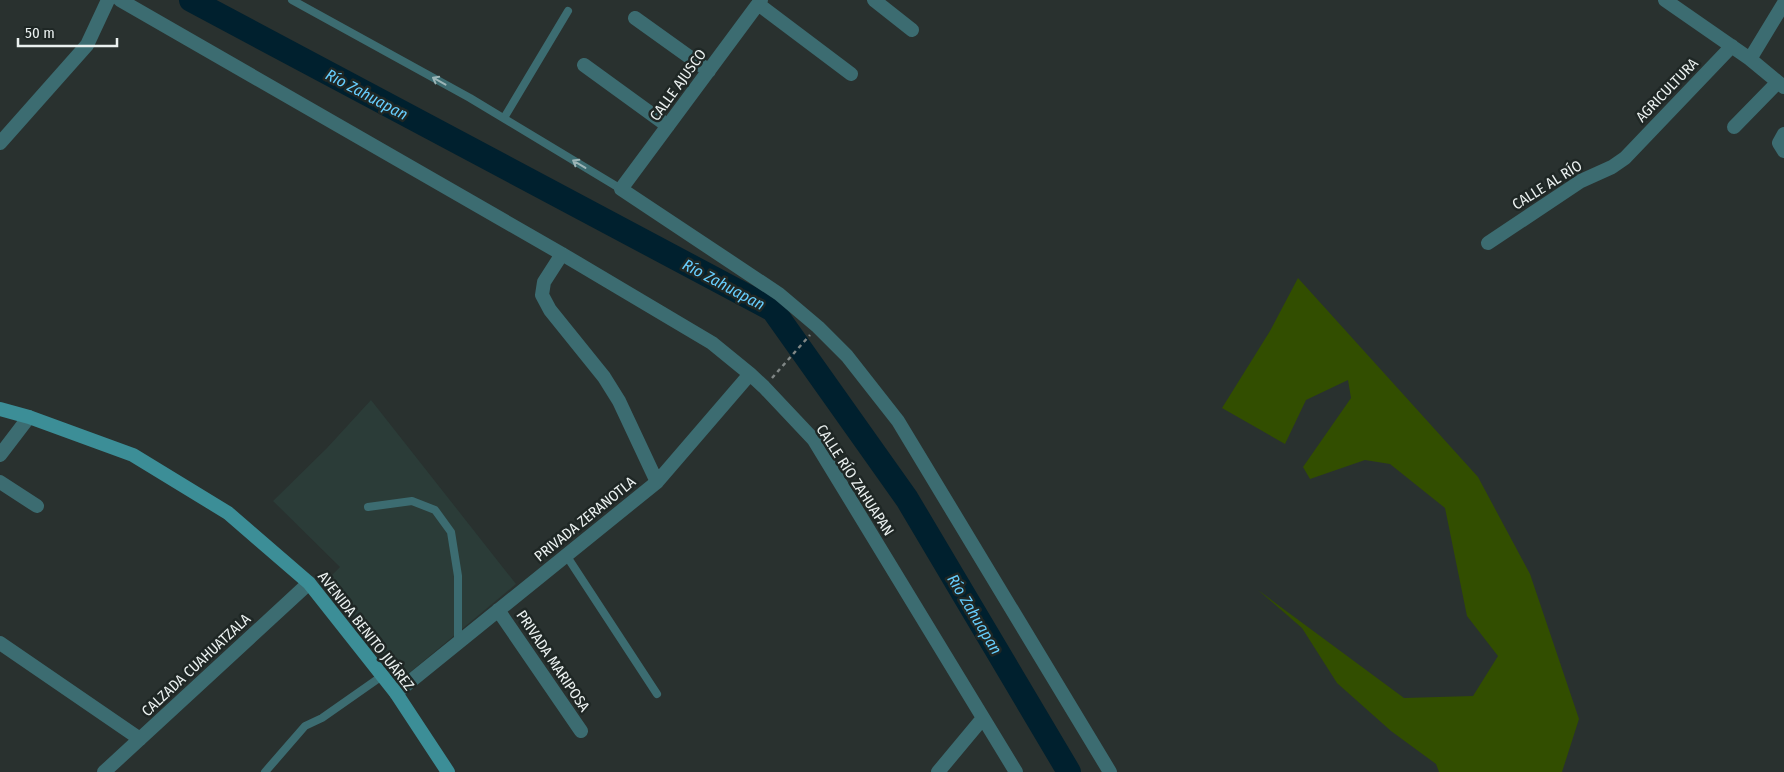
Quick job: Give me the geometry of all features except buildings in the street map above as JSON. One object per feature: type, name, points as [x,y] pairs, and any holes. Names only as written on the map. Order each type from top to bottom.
[{"type":"main road","name":"AVENIDA BENITO JUÁREZ","points":[[0,409],[29,417],[133,455],[228,513],[309,583],[396,693],[448,772]]},
{"type":"street","points":[[0,143],[87,45],[108,0]]},
{"type":"street","name":"CALLE RÍO ZAHUAPAN","points":[[120,0],[562,254],[712,343],[750,374],[814,440],[1016,772]]},
{"type":"street","points":[[874,0],[912,30]]},
{"type":"street","points":[[1666,0],[1750,59],[1781,85],[1734,127]]},
{"type":"street","points":[[759,2],[851,74]]},
{"type":"street","name":"CALLE AJUSCO","points":[[621,189],[759,2]]},
{"type":"street","points":[[1750,59],[1784,4]]},
{"type":"street","points":[[634,18],[708,71]]},
{"type":"street","name":"AGRICULTURA","points":[[1625,158],[1732,46]]},
{"type":"street","points":[[584,65],[668,126]]},
{"type":"street","points":[[1784,134],[1779,143],[1784,152]]},
{"type":"street","name":"CALLE AL RÍO","points":[[1488,243],[1581,181],[1612,167],[1625,158]]},
{"type":"street","points":[[621,189],[779,294],[818,327],[847,356],[898,421],[1110,772]]},
{"type":"street","name":"PRIVADA ZERANOTLA","points":[[396,693],[657,482],[619,401],[604,377],[550,310],[542,296],[544,282],[562,254]]},
{"type":"street","points":[[657,482],[750,374]]},
{"type":"street","points":[[0,455],[29,417]]},
{"type":"street","points":[[0,482],[37,506]]},
{"type":"street","name":"CALZADA CUAHUATZALA","points":[[104,772],[309,583]]},
{"type":"street","name":"PRIVADA MARIPOSA","points":[[498,610],[580,731]]},
{"type":"street","points":[[0,643],[140,739]]},
{"type":"street","points":[[938,772],[983,718]]},
{"type":"lane","points":[[292,0],[504,118],[621,189]]},
{"type":"lane","points":[[504,118],[568,11]]},
{"type":"lane","points":[[368,507],[412,501],[435,510],[451,532],[458,576],[458,642]]},
{"type":"lane","points":[[566,555],[657,694]]},
{"type":"lane","points":[[265,772],[305,726],[322,718],[382,676]]},
{"type":"path","points":[[782,367],[806,340]]},
{"type":"shaded area","points":[[371,400],[516,584],[402,679],[325,582],[340,567],[273,501],[327,448]]},
{"type":"green space","points":[[1298,278],[1478,477],[1530,574],[1579,719],[1562,772],[1439,772],[1436,764],[1391,731],[1337,683],[1302,628],[1258,590],[1404,698],[1473,696],[1498,656],[1467,616],[1445,508],[1390,464],[1365,460],[1310,479],[1303,467],[1351,398],[1348,380],[1306,400],[1285,444],[1222,408],[1270,331]]},
{"type":"waterway","name":"Río Zahuapan","points":[[191,0],[773,310],[907,499],[1069,772]]}]
